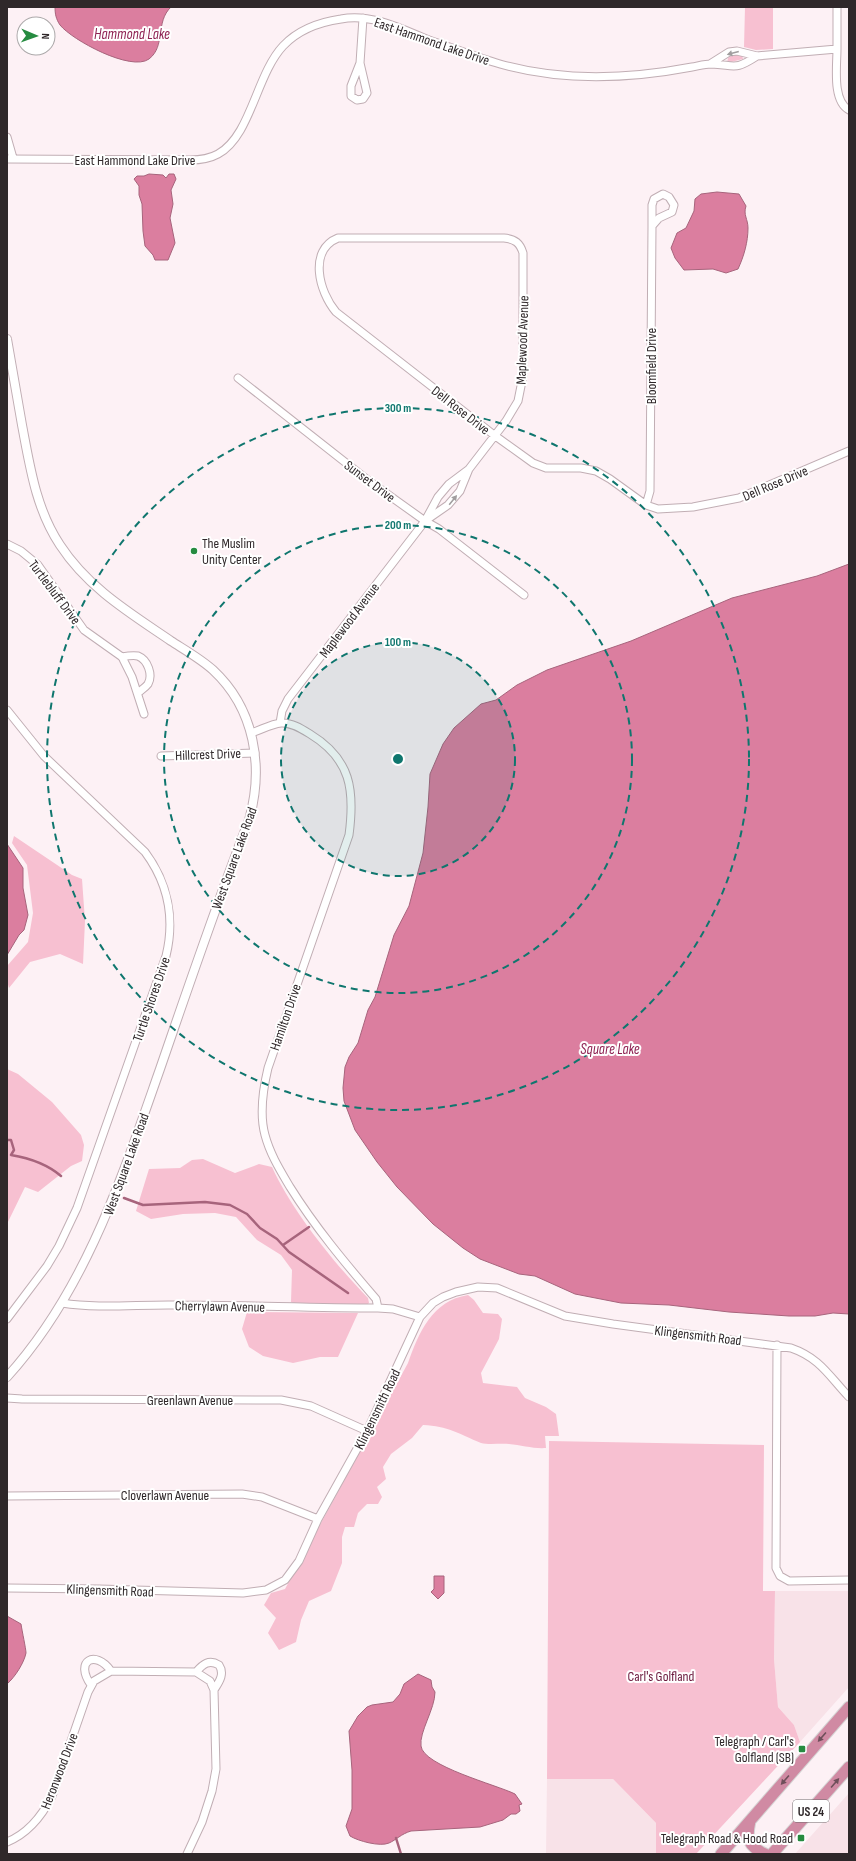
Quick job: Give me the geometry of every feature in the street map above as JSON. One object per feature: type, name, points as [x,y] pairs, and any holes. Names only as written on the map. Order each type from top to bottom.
[{"type":"highway","name":"US 24","points":[[721,1854],[849,1707]]},
{"type":"highway","name":"US 24","points":[[772,1854],[849,1767]]},
{"type":"highway","points":[[750,1821],[748,1834],[750,1845],[754,1849],[765,1854]]},
{"type":"street","points":[[837,7],[838,96],[843,105],[849,110]]},
{"type":"street","name":"East Hammond Lake Drive","points":[[10,159],[178,160],[204,159],[212,157],[228,147],[239,132],[268,68],[284,45],[297,34],[312,27],[342,18],[363,18],[386,24],[494,62],[546,74],[573,76],[627,76],[710,64],[736,67],[757,56]]},
{"type":"street","points":[[360,63],[363,18]]},
{"type":"street","name":"East Hammond Lake Drive","points":[[710,64],[733,51],[741,51],[757,56],[837,49]]},
{"type":"street","points":[[7,137],[10,159]]},
{"type":"street","name":"Bloomfield Drive","points":[[646,505],[650,492],[652,226]]},
{"type":"street","name":"Dell Rose Drive","points":[[519,244],[516,241],[504,238],[338,238],[328,242],[321,254],[321,287],[326,299],[336,312],[523,457],[540,466],[553,468],[589,469],[603,474],[646,505],[658,509],[671,510],[714,504],[739,498],[849,451]]},
{"type":"street","name":"Maplewood Avenue","points":[[426,521],[448,506],[460,491],[469,469],[506,421],[518,401],[523,376],[523,253],[519,244]]},
{"type":"street","name":"West Square Lake Road","points":[[7,339],[9,367],[37,496],[49,525],[60,545],[79,570],[101,592],[213,670],[234,695],[248,720],[252,733],[255,753],[256,787],[249,820],[107,1215],[82,1269],[62,1303],[7,1377]]},
{"type":"street","name":"Sunset Drive","points":[[238,378],[369,482],[439,529],[524,595]]},
{"type":"street","name":"Maplewood Avenue","points":[[280,723],[282,711],[288,699],[426,521],[438,497],[448,484],[469,469]]},
{"type":"street","name":"Turtlebluff Drive","points":[[7,544],[21,551],[38,565],[84,630],[122,657]]},
{"type":"street","points":[[138,693],[145,688],[149,681],[149,669],[144,660],[139,657],[122,657],[138,693],[144,714]]},
{"type":"street","name":"Turtle Shores Drive","points":[[7,710],[44,756],[138,844],[154,866],[165,889],[171,926],[166,956],[77,1208],[59,1246],[47,1266],[7,1319]]},
{"type":"street","points":[[252,733],[280,723]]},
{"type":"street","name":"Hamilton Drive","points":[[280,723],[301,728],[335,752],[343,765],[349,782],[352,798],[352,816],[345,850],[314,933],[268,1068],[263,1098],[262,1116],[265,1134],[278,1167],[305,1211],[376,1299],[378,1308]]},
{"type":"street","name":"Hillcrest Drive","points":[[161,756],[255,753]]},
{"type":"street","name":"Klingensmith Road","points":[[7,1588],[99,1589],[220,1594],[258,1592],[277,1585],[285,1580],[293,1571],[318,1520],[367,1431],[420,1317],[424,1311],[443,1297],[478,1287],[497,1288],[565,1316],[613,1324],[777,1345],[798,1350],[814,1359],[828,1372],[849,1397]]},
{"type":"street","name":"Cherrylawn Avenue","points":[[62,1303],[102,1306],[177,1304],[378,1308]]},
{"type":"street","points":[[378,1308],[393,1309],[420,1317]]},
{"type":"street","points":[[777,1345],[776,1568],[780,1576],[787,1581],[849,1580]]},
{"type":"street","name":"Greenlawn Avenue","points":[[7,1398],[30,1400],[281,1400],[311,1406],[367,1431]]},
{"type":"street","name":"Cloverlawn Avenue","points":[[7,1496],[242,1494],[275,1502],[318,1520]]},
{"type":"street","points":[[111,1671],[102,1661],[93,1660],[88,1661],[84,1670],[84,1676],[90,1685],[100,1676],[111,1671],[196,1672],[210,1681],[214,1690],[216,1769],[212,1791],[202,1822],[187,1854]]},
{"type":"street","points":[[196,1672],[206,1662],[212,1662],[219,1665],[222,1671],[222,1677],[214,1690]]},
{"type":"street","name":"Heronwood Drive","points":[[7,1842],[30,1828],[46,1808],[52,1796],[90,1685]]},
{"type":"shaded area","points":[[775,1591],[849,1591],[849,1687],[800,1742],[794,1725],[778,1707],[774,1659]]},
{"type":"shaded area","points":[[547,1779],[613,1779],[656,1823],[656,1854],[546,1854]]},
{"type":"shaded area","points":[[849,1793],[849,1854],[795,1854]]},
{"type":"green space","points":[[745,7],[773,7],[773,49],[756,50],[744,47]]},
{"type":"green space","points":[[733,54],[742,55],[743,59],[727,63],[728,58]]},
{"type":"green space","points":[[14,836],[72,875],[82,879],[85,921],[83,964],[60,954],[30,962],[9,988],[7,981],[7,966],[28,942],[33,913],[27,865],[12,843]]},
{"type":"green space","points":[[7,1069],[18,1074],[52,1102],[81,1135],[84,1145],[82,1161],[71,1166],[38,1192],[25,1187],[7,1224]]},
{"type":"green space","points":[[203,1159],[235,1173],[259,1164],[272,1167],[280,1184],[302,1219],[341,1269],[368,1298],[369,1303],[366,1306],[296,1305],[291,1302],[292,1270],[281,1255],[257,1240],[236,1217],[215,1213],[183,1214],[151,1219],[136,1211],[149,1169],[180,1168],[192,1160]]},
{"type":"green space","points":[[468,1295],[474,1300],[483,1313],[498,1314],[502,1319],[499,1339],[481,1373],[483,1383],[517,1387],[525,1398],[546,1407],[556,1414],[559,1436],[545,1436],[546,1448],[537,1448],[509,1444],[481,1443],[447,1429],[423,1425],[412,1438],[391,1454],[383,1467],[386,1479],[377,1487],[382,1497],[378,1504],[367,1504],[358,1513],[354,1527],[345,1527],[342,1537],[342,1563],[331,1591],[309,1601],[301,1620],[296,1642],[279,1650],[268,1633],[276,1618],[264,1605],[271,1593],[285,1589],[408,1363],[422,1329],[436,1311],[445,1304],[456,1298]]},
{"type":"green space","points":[[247,1312],[358,1313],[338,1357],[320,1357],[293,1363],[263,1356],[249,1347],[242,1329]]},
{"type":"green space","name":"Carl's Golfland","points":[[549,1441],[764,1445],[763,1591],[775,1591],[774,1659],[778,1707],[794,1725],[800,1742],[696,1854],[656,1854],[656,1823],[613,1779],[547,1779]]},
{"type":"water","name":"Hammond Lake","points":[[55,7],[171,7],[163,20],[159,41],[154,54],[149,59],[140,62],[116,58],[89,46],[60,25],[55,12]]},
{"type":"water","points":[[149,174],[163,175],[166,178],[169,174],[174,174],[176,179],[171,190],[173,204],[170,218],[175,243],[168,260],[155,260],[153,255],[145,246],[142,204],[139,195],[139,186],[134,179],[137,176]]},
{"type":"water","points":[[717,192],[739,194],[746,206],[745,212],[748,233],[745,249],[738,269],[726,273],[713,269],[684,270],[675,258],[671,248],[677,233],[686,228],[694,211],[695,199],[701,194]]},
{"type":"water","name":"Square Lake","points":[[849,564],[849,1314],[833,1313],[815,1316],[789,1316],[729,1312],[669,1305],[621,1303],[575,1294],[535,1276],[519,1274],[480,1259],[463,1248],[433,1224],[397,1187],[377,1162],[355,1130],[344,1101],[343,1088],[345,1067],[349,1057],[358,1043],[368,1010],[375,997],[394,935],[409,906],[423,853],[430,774],[443,744],[454,728],[481,704],[496,700],[517,685],[547,670],[631,641],[732,598],[817,576]]},
{"type":"water","points":[[7,844],[23,868],[23,888],[28,915],[24,930],[19,935],[7,955]]},
{"type":"water","points":[[434,1576],[444,1576],[444,1593],[438,1599],[431,1592],[434,1589]]},
{"type":"water","points":[[7,1616],[21,1624],[26,1653],[19,1670],[7,1684]]},
{"type":"water","points":[[418,1674],[431,1680],[432,1687],[435,1692],[433,1706],[421,1740],[421,1746],[425,1753],[434,1761],[447,1768],[515,1794],[522,1804],[519,1805],[520,1811],[516,1814],[511,1814],[503,1820],[480,1827],[411,1831],[392,1842],[385,1844],[375,1844],[358,1840],[350,1836],[346,1826],[352,1809],[352,1770],[349,1731],[358,1716],[367,1707],[393,1702],[400,1694],[404,1684]]},
{"type":"waterway","points":[[7,1140],[11,1140],[14,1150],[11,1155],[38,1162],[61,1176]]},
{"type":"waterway","points":[[124,1198],[143,1205],[205,1202],[230,1205],[247,1214],[260,1228],[277,1239],[289,1252],[348,1293]]},
{"type":"waterway","points":[[283,1245],[309,1227]]},
{"type":"waterway","points":[[396,1838],[401,1854]]},
{"type":"place","name":"The Muslim Unity Center","points":[[194,551]]},
{"type":"place","name":"Telegraph / Carl's Golfland (SB)","points":[[802,1749]]},
{"type":"place","name":"Telegraph Road & Hood Road","points":[[801,1838]]}]
